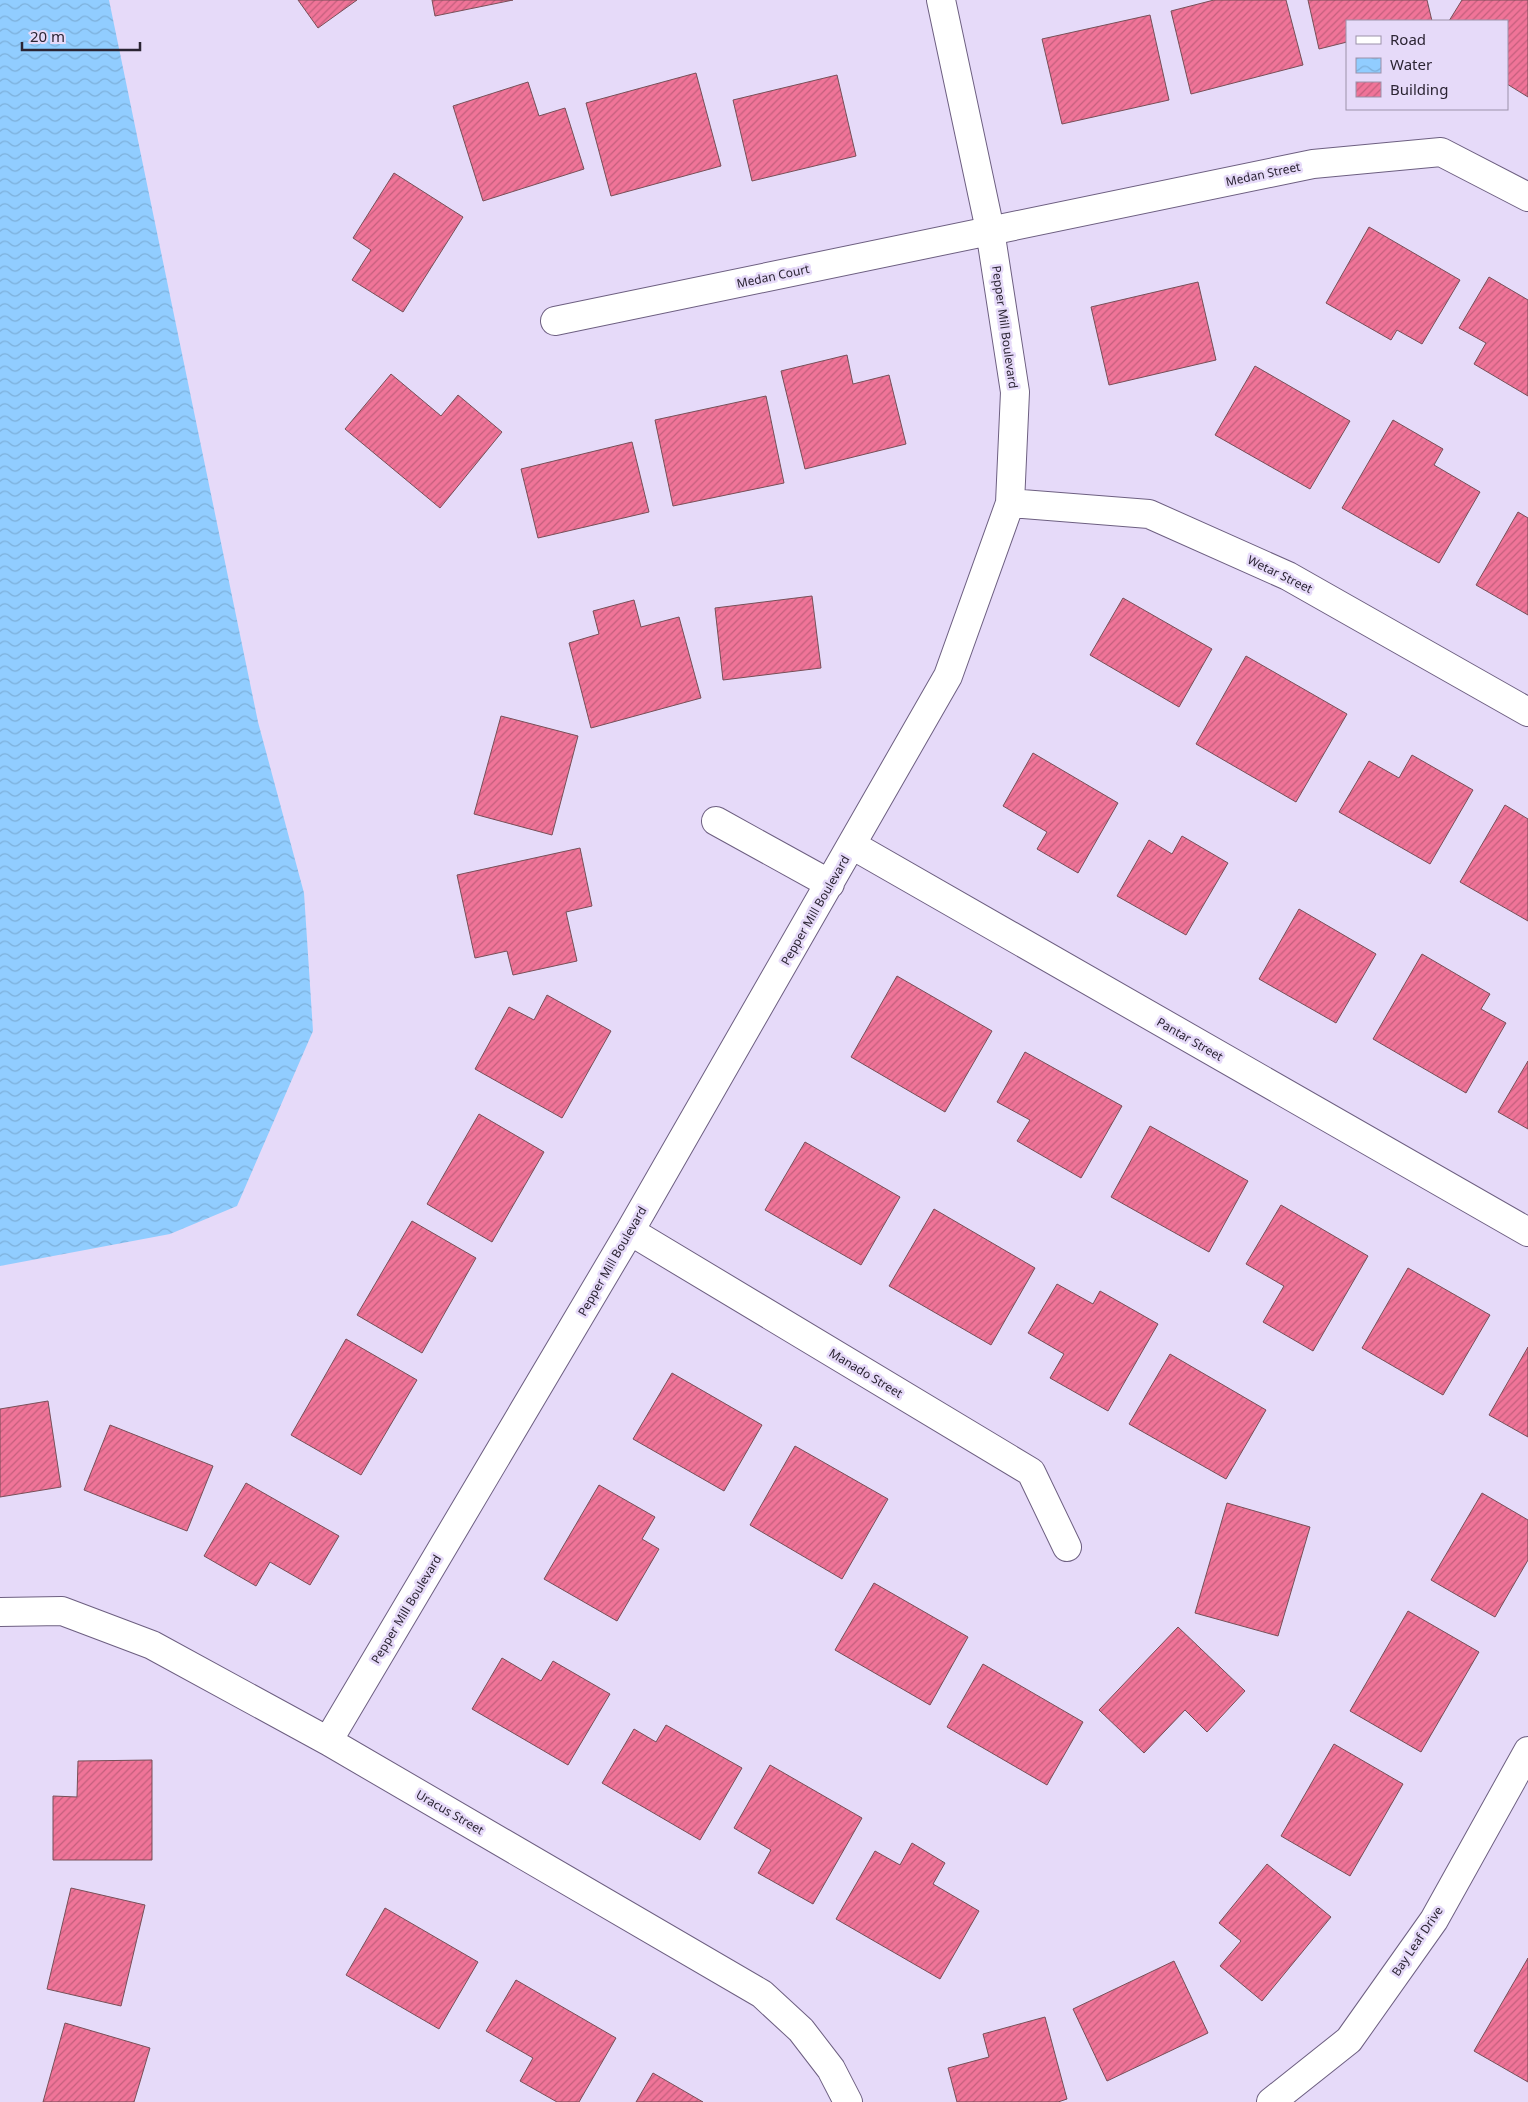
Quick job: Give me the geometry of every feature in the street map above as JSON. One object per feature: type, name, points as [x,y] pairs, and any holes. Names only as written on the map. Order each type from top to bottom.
[{"type":"street","name":"Pepper Mill Boulevard","points":[[328,1741],[630,1231],[948,676],[1010,504],[1015,392],[990,230],[941,0]]},
{"type":"street","name":"Medan Street","points":[[990,230],[1313,164],[1441,152],[1528,197]]},
{"type":"street","name":"Medan Court","points":[[555,321],[990,230]]},
{"type":"street","name":"Wetar Street","points":[[1010,504],[1149,514],[1288,576],[1528,712]]},
{"type":"street","points":[[716,821],[830,884]]},
{"type":"street","name":"Pantar Street","points":[[852,846],[1528,1232]]},
{"type":"street","name":"Manado Street","points":[[630,1231],[1031,1472],[1067,1547]]},
{"type":"street","name":"Uracus Street","points":[[0,1612],[62,1611],[152,1645],[328,1741],[762,1994],[801,2030],[831,2070],[848,2102]]},
{"type":"street","name":"Bay Leaf Drive","points":[[1270,2102],[1348,2040],[1434,1920],[1528,1751]]},
{"type":"water","points":[[0,0],[109,0],[258,722],[304,893],[313,1031],[237,1206],[170,1234],[0,1266]]},
{"type":"building","points":[[298,0],[357,0],[318,28]]},
{"type":"building","points":[[432,0],[513,0],[435,16]]},
{"type":"building","points":[[1214,0],[1286,0],[1303,65],[1191,94],[1171,11]]},
{"type":"building","points":[[1308,0],[1427,0],[1432,20],[1346,20],[1346,42],[1319,49]]},
{"type":"building","points":[[1462,0],[1528,0],[1528,97],[1508,85],[1508,20],[1450,20]]},
{"type":"building","points":[[1150,15],[1169,100],[1062,124],[1042,39]]},
{"type":"building","points":[[696,73],[721,166],[611,196],[586,103]]},
{"type":"building","points":[[837,75],[856,156],[752,181],[733,100]]},
{"type":"building","points":[[528,82],[539,116],[565,108],[584,169],[483,201],[453,106]]},
{"type":"building","points":[[394,173],[463,217],[403,312],[352,280],[371,250],[353,238]]},
{"type":"building","points":[[1369,227],[1460,280],[1422,344],[1397,330],[1391,340],[1326,303]]},
{"type":"building","points":[[1489,277],[1528,300],[1528,396],[1474,364],[1486,343],[1459,328]]},
{"type":"building","points":[[1198,282],[1216,360],[1109,385],[1091,307]]},
{"type":"building","points":[[847,355],[853,384],[889,375],[906,444],[805,469],[781,371]]},
{"type":"building","points":[[1255,366],[1350,421],[1310,489],[1215,435]]},
{"type":"building","points":[[391,374],[441,416],[458,395],[502,432],[440,508],[345,429]]},
{"type":"building","points":[[766,396],[784,483],[673,506],[655,420]]},
{"type":"building","points":[[1393,420],[1443,449],[1434,465],[1480,492],[1439,563],[1342,508]]},
{"type":"building","points":[[632,442],[649,512],[538,538],[521,469]]},
{"type":"building","points":[[1518,512],[1528,518],[1528,615],[1476,585]]},
{"type":"building","points":[[812,596],[821,668],[723,680],[715,608]]},
{"type":"building","points":[[1123,598],[1212,649],[1179,707],[1090,655]]},
{"type":"building","points":[[634,600],[641,627],[679,617],[701,698],[591,728],[569,643],[599,634],[593,611]]},
{"type":"building","points":[[1246,656],[1347,714],[1296,802],[1196,744]]},
{"type":"building","points":[[501,716],[578,736],[552,835],[474,814]]},
{"type":"building","points":[[1033,753],[1118,803],[1078,873],[1037,849],[1047,832],[1003,806]]},
{"type":"building","points":[[1412,755],[1473,790],[1430,864],[1339,812],[1369,761],[1399,778]]},
{"type":"building","points":[[1505,805],[1528,819],[1528,921],[1460,882]]},
{"type":"building","points":[[1182,836],[1228,863],[1186,935],[1117,896],[1149,840],[1172,854]]},
{"type":"building","points":[[580,848],[592,906],[566,912],[577,961],[513,975],[507,951],[475,958],[457,875]]},
{"type":"building","points":[[1299,909],[1376,954],[1336,1023],[1259,979]]},
{"type":"building","points":[[1422,954],[1490,994],[1481,1009],[1506,1023],[1466,1093],[1373,1039]]},
{"type":"building","points":[[897,976],[992,1031],[945,1112],[851,1057]]},
{"type":"building","points":[[547,995],[611,1031],[562,1118],[475,1069],[509,1007],[534,1020]]},
{"type":"building","points":[[1025,1052],[1122,1106],[1081,1178],[1017,1141],[1030,1120],[997,1102]]},
{"type":"building","points":[[1528,1061],[1528,1129],[1498,1112]]},
{"type":"building","points":[[479,1114],[544,1152],[492,1242],[427,1204]]},
{"type":"building","points":[[1150,1126],[1248,1181],[1209,1252],[1111,1197]]},
{"type":"building","points":[[805,1142],[900,1197],[861,1265],[765,1210]]},
{"type":"building","points":[[1281,1205],[1368,1256],[1313,1351],[1263,1322],[1284,1286],[1246,1264]]},
{"type":"building","points":[[934,1209],[1035,1268],[991,1345],[889,1286]]},
{"type":"building","points":[[412,1221],[476,1258],[422,1353],[357,1315]]},
{"type":"building","points":[[1408,1268],[1490,1315],[1443,1395],[1362,1348]]},
{"type":"building","points":[[1057,1284],[1093,1304],[1100,1291],[1158,1324],[1108,1411],[1050,1378],[1064,1354],[1028,1333]]},
{"type":"building","points":[[346,1339],[417,1380],[361,1475],[291,1435]]},
{"type":"building","points":[[1528,1347],[1528,1437],[1489,1415]]},
{"type":"building","points":[[1170,1354],[1266,1410],[1226,1479],[1129,1424]]},
{"type":"building","points":[[672,1373],[762,1425],[724,1491],[633,1439]]},
{"type":"building","points":[[48,1401],[61,1487],[0,1497],[0,1409]]},
{"type":"building","points":[[110,1425],[213,1466],[187,1531],[84,1490]]},
{"type":"building","points":[[795,1446],[888,1499],[842,1579],[750,1525]]},
{"type":"building","points":[[246,1483],[339,1536],[310,1585],[270,1562],[256,1586],[204,1556]]},
{"type":"building","points":[[599,1485],[655,1517],[642,1539],[659,1549],[617,1621],[544,1579]]},
{"type":"building","points":[[1482,1493],[1528,1520],[1528,1560],[1495,1617],[1431,1580]]},
{"type":"building","points":[[1227,1503],[1310,1527],[1278,1636],[1195,1613]]},
{"type":"building","points":[[874,1583],[968,1637],[930,1705],[835,1650]]},
{"type":"building","points":[[1408,1611],[1479,1652],[1421,1752],[1350,1711]]},
{"type":"building","points":[[1178,1627],[1245,1691],[1207,1732],[1185,1710],[1144,1753],[1099,1710]]},
{"type":"building","points":[[502,1658],[541,1681],[553,1661],[610,1694],[568,1765],[472,1709]]},
{"type":"building","points":[[983,1664],[1083,1722],[1047,1785],[947,1727]]},
{"type":"building","points":[[666,1725],[742,1768],[700,1840],[602,1783],[634,1729],[656,1742]]},
{"type":"building","points":[[1334,1744],[1403,1784],[1350,1876],[1281,1836]]},
{"type":"building","points":[[152,1760],[152,1860],[53,1860],[53,1796],[77,1797],[78,1761]]},
{"type":"building","points":[[770,1765],[862,1818],[813,1904],[758,1873],[771,1850],[734,1828]]},
{"type":"building","points":[[912,1843],[945,1863],[933,1884],[979,1911],[940,1979],[836,1919],[875,1851],[900,1865]]},
{"type":"building","points":[[1267,1864],[1331,1917],[1262,2001],[1220,1966],[1241,1941],[1219,1923]]},
{"type":"building","points":[[71,1888],[145,1905],[121,2006],[47,1989]]},
{"type":"building","points":[[385,1908],[478,1962],[439,2029],[346,1975]]},
{"type":"building","points":[[1528,1958],[1528,2082],[1474,2051]]},
{"type":"building","points":[[1174,1961],[1208,2033],[1107,2081],[1073,2009]]},
{"type":"building","points":[[516,1980],[616,2038],[579,2102],[557,2102],[520,2081],[533,2058],[486,2031]]},
{"type":"building","points":[[1045,2017],[1067,2099],[1058,2102],[957,2102],[948,2068],[989,2057],[983,2034]]},
{"type":"building","points":[[65,2023],[150,2048],[134,2102],[43,2102]]},
{"type":"building","points":[[653,2073],[703,2102],[636,2102]]}]
